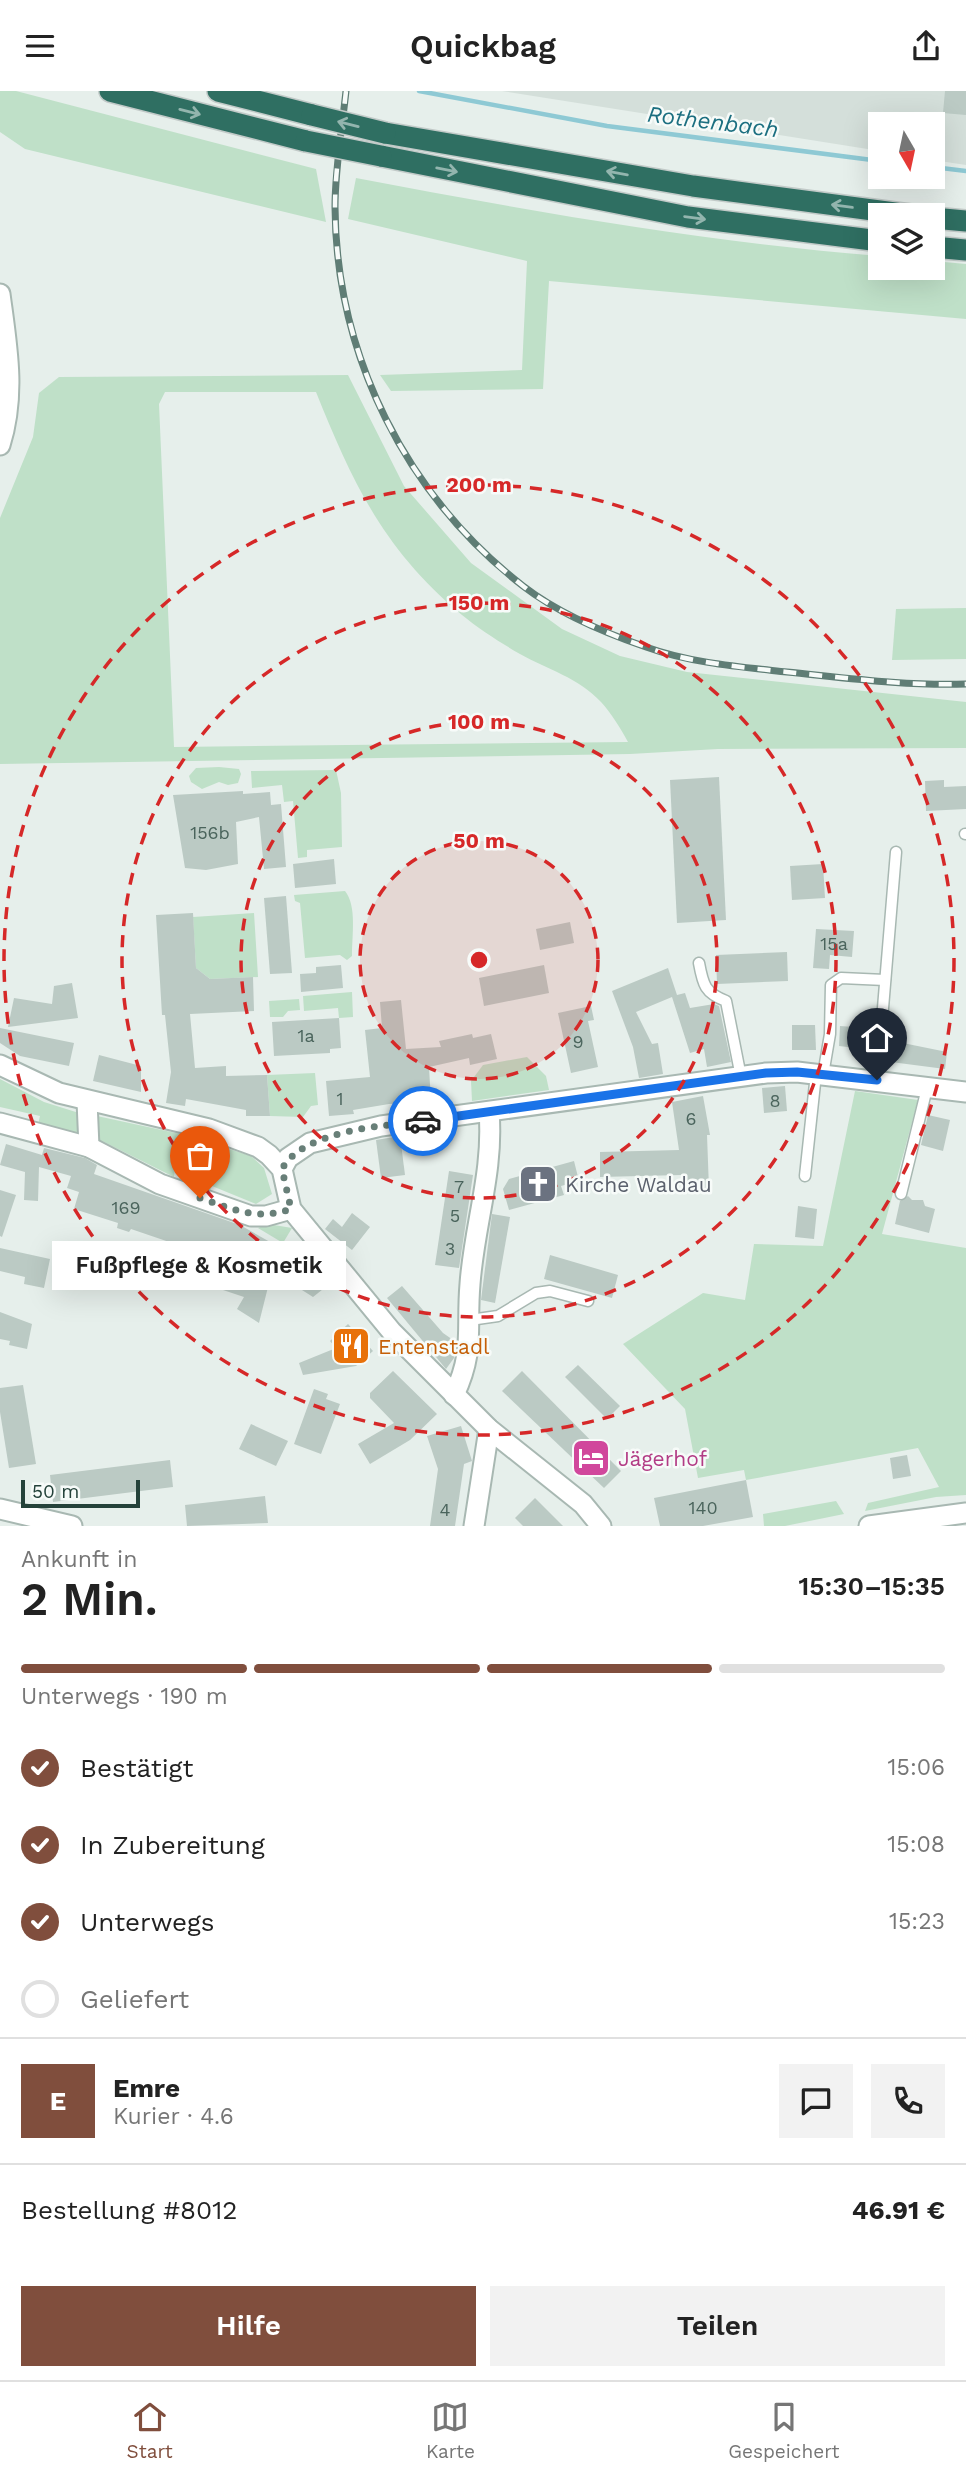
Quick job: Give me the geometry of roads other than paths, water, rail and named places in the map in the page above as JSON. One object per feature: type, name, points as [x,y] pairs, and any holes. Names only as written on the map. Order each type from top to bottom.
[{"type":"highway","points":[[110,91],[306,141],[688,217],[868,240]]},
{"type":"highway","points":[[218,91],[385,133],[693,186],[868,209]]},
{"type":"highway","points":[[945,219],[966,221]]},
{"type":"highway","points":[[945,248],[966,250]]},
{"type":"street","points":[[0,294],[10,384],[6,426],[0,445]]},
{"type":"street","points":[[0,1065],[34,1083],[87,1101],[234,1137],[270,1154],[282,1169],[291,1209],[354,1288],[489,1429],[583,1504],[601,1526]]},
{"type":"street","points":[[282,1169],[288,1158],[310,1143],[381,1126],[741,1077],[787,1073],[820,1075],[966,1092]]},
{"type":"street","points":[[87,1101],[89,1147]]},
{"type":"street","points":[[454,1395],[469,1354],[470,1283],[491,1158],[489,1112]]},
{"type":"street","points":[[0,1123],[89,1147],[160,1184],[251,1216],[266,1216],[291,1209]]},
{"type":"street","points":[[474,1526],[489,1429]]},
{"type":"street","points":[[0,1509],[72,1526]]},
{"type":"street","points":[[869,1526],[966,1513]]},
{"type":"lane","points":[[877,1080],[895,852]]},
{"type":"lane","points":[[699,963],[703,987],[709,994],[726,1001],[741,1077]]},
{"type":"lane","points":[[805,1176],[820,1075],[830,1034],[831,985],[841,978],[885,980]]},
{"type":"lane","points":[[901,1194],[928,1088]]},
{"type":"lane","points":[[470,1320],[498,1316],[536,1293],[551,1291],[588,1301]]},
{"type":"waterway","name":"Rothenbach","points":[[419,91],[607,126],[868,159]]},
{"type":"waterway","name":"Rothenbach","points":[[945,168],[966,171]]},
{"type":"railway","points":[[346,91],[335,207],[339,262],[348,316],[364,368],[386,418],[412,465],[444,509],[481,550],[523,586],[551,605],[598,629],[680,657],[716,664],[832,677],[899,683],[966,684]]},
{"type":"place","name":"Kirche Waldau","points":[[538,1184]]},
{"type":"place","name":"Fußpflege & Kosmetik","points":[[200,1198]]},
{"type":"place","name":"Entenstadl","points":[[351,1346]]},
{"type":"place","name":"Jägerhof","points":[[591,1458]]}]
